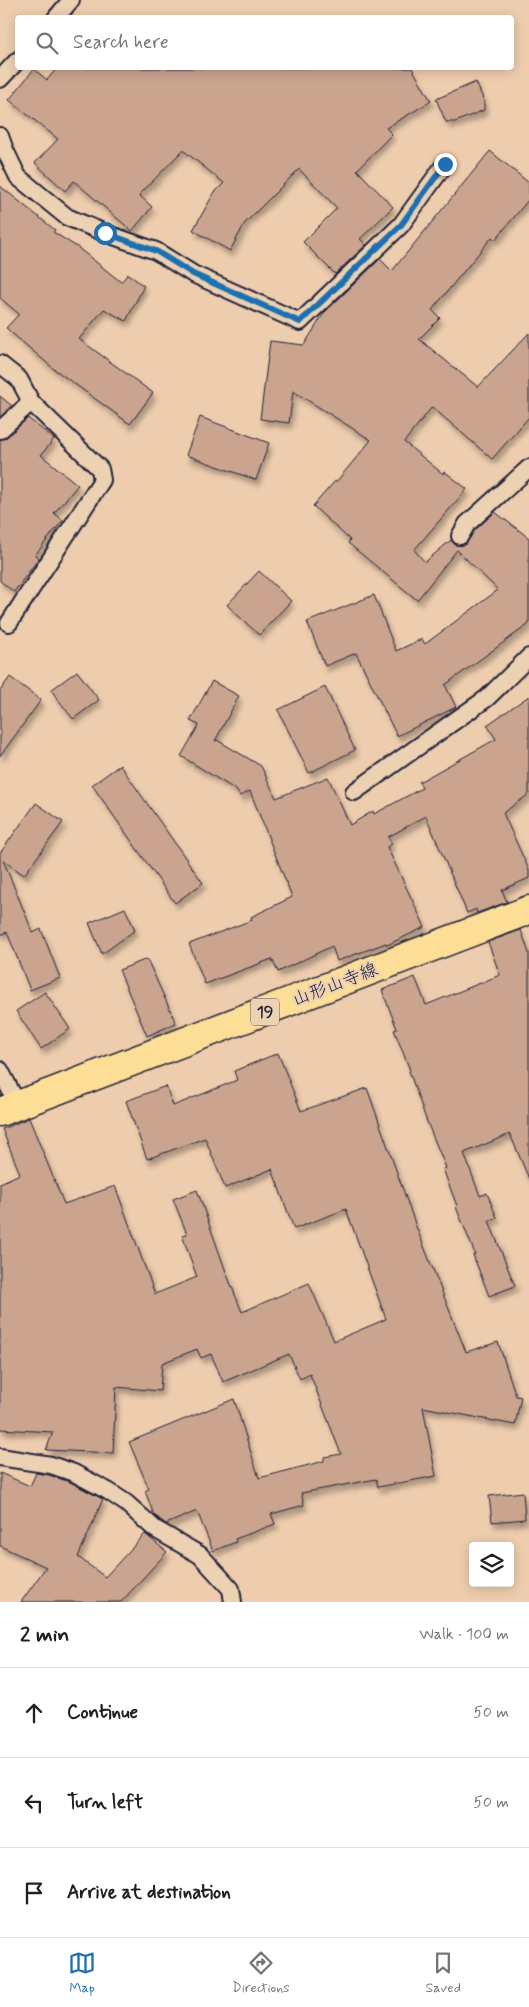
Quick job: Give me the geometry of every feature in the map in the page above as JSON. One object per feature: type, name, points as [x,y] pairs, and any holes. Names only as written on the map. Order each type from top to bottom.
[{"type":"main road","name":"山形山寺線","points":[[9,1108],[529,910]]},
{"type":"lane","points":[[58,15],[71,0]]},
{"type":"lane","points":[[0,79],[15,63]]},
{"type":"lane","points":[[0,136],[18,176],[67,217],[156,251],[193,274],[300,322],[401,225],[445,164]]},
{"type":"lane","points":[[0,364],[19,379],[31,402],[100,469],[102,480],[9,623]]},
{"type":"lane","points":[[0,430],[31,402]]},
{"type":"lane","points":[[460,536],[467,524],[529,468]]},
{"type":"lane","points":[[354,792],[487,698],[529,657]]},
{"type":"lane","points":[[0,1070],[9,1108]]},
{"type":"lane","points":[[0,1457],[51,1465],[74,1473],[108,1491],[126,1503],[154,1529],[200,1555],[231,1589],[233,1602]]},
{"type":"building","points":[[33,70],[47,80],[55,70],[413,70],[431,101],[386,128],[392,134],[357,170],[393,207],[360,239],[366,245],[335,274],[303,242],[337,208],[299,169],[245,223],[230,251],[193,230],[214,193],[224,183],[183,150],[139,195],[152,207],[132,231],[74,181],[65,191],[35,163],[58,139],[9,100]]},
{"type":"building","points":[[476,82],[484,101],[484,110],[455,122],[446,122],[436,99]]},
{"type":"building","points":[[490,151],[529,183],[529,199],[495,240],[492,237],[432,310],[440,318],[419,339],[478,387],[529,333],[529,417],[492,459],[432,407],[404,442],[443,474],[444,471],[467,489],[414,550],[425,562],[451,540],[455,545],[465,545],[475,530],[495,512],[529,538],[529,624],[445,685],[456,707],[397,736],[356,653],[325,666],[307,622],[374,595],[396,651],[422,639],[425,644],[498,590],[457,550],[417,600],[348,543],[350,540],[313,506],[371,440],[293,391],[289,423],[260,419],[270,341],[304,345],[324,313],[380,259],[392,271]]},
{"type":"building","points":[[0,186],[55,230],[53,232],[77,247],[121,282],[128,274],[144,286],[126,321],[104,309],[79,339],[153,393],[130,424],[54,369],[6,328],[19,314],[0,298]]},
{"type":"building","points":[[0,396],[12,406],[0,417]]},
{"type":"building","points":[[200,417],[269,443],[256,480],[186,455]]},
{"type":"building","points":[[28,418],[54,439],[41,455],[78,485],[54,513],[63,520],[35,555],[39,558],[14,592],[0,581],[0,440],[7,437]]},
{"type":"building","points":[[259,571],[291,601],[259,635],[227,605]]},
{"type":"building","points":[[77,671],[99,700],[73,719],[51,690]]},
{"type":"building","points":[[10,677],[41,700],[0,756],[0,691]]},
{"type":"building","points":[[212,681],[239,696],[215,741],[217,740],[261,766],[276,798],[328,777],[350,825],[373,811],[374,814],[422,788],[419,782],[496,739],[487,725],[529,696],[529,794],[503,813],[529,870],[529,878],[502,890],[507,902],[477,913],[476,909],[467,913],[426,816],[388,837],[392,844],[387,847],[425,927],[387,945],[386,943],[337,961],[332,946],[278,972],[272,959],[205,984],[189,944],[252,920],[251,917],[292,897],[250,791],[240,796],[236,790],[181,756],[199,725],[190,721]]},
{"type":"building","points":[[325,687],[355,750],[309,773],[278,710]]},
{"type":"building","points":[[120,765],[203,883],[175,903],[92,785]]},
{"type":"building","points":[[36,803],[63,822],[24,875],[3,860],[33,933],[41,929],[60,978],[30,990],[7,932],[0,935],[0,853]]},
{"type":"building","points":[[125,908],[135,930],[102,954],[89,923]]},
{"type":"building","points":[[521,930],[529,953],[529,1179],[510,1134],[464,1153],[480,1196],[487,1193],[497,1218],[489,1221],[515,1286],[489,1296],[443,1169],[446,1168],[427,1122],[410,1070],[394,1030],[397,1029],[382,990],[415,977],[426,1005],[500,975],[488,942]]},
{"type":"building","points":[[147,959],[176,1023],[147,1036],[119,970]]},
{"type":"building","points":[[45,992],[70,1029],[41,1049],[16,1011]]},
{"type":"building","points":[[278,1053],[301,1111],[367,1088],[417,1229],[466,1352],[498,1342],[516,1396],[521,1397],[515,1425],[423,1407],[436,1476],[378,1487],[376,1479],[301,1493],[304,1505],[271,1514],[275,1524],[235,1539],[236,1542],[213,1551],[197,1511],[166,1524],[154,1515],[145,1491],[149,1489],[129,1442],[234,1399],[259,1478],[324,1461],[324,1457],[341,1454],[310,1374],[300,1379],[289,1354],[223,1382],[211,1354],[201,1358],[197,1349],[162,1363],[160,1391],[116,1387],[113,1453],[46,1450],[53,1432],[0,1429],[0,1183],[20,1174],[2,1129],[29,1118],[64,1204],[115,1186],[155,1294],[197,1277],[182,1235],[187,1234],[173,1199],[197,1190],[242,1312],[309,1283],[334,1341],[386,1319],[346,1209],[294,1229],[272,1169],[225,1188],[205,1138],[147,1159],[126,1101],[166,1086],[173,1106],[237,1080],[234,1071]]},
{"type":"building","points":[[0,1473],[30,1486],[36,1473],[49,1475],[70,1482],[103,1499],[78,1557],[105,1577],[145,1534],[167,1552],[121,1602],[21,1602],[46,1567],[0,1546]]},
{"type":"building","points":[[523,1492],[525,1519],[492,1522],[489,1496]]},
{"type":"route","points":[[105,233],[156,251],[193,274],[300,322],[401,225],[445,164]]}]
